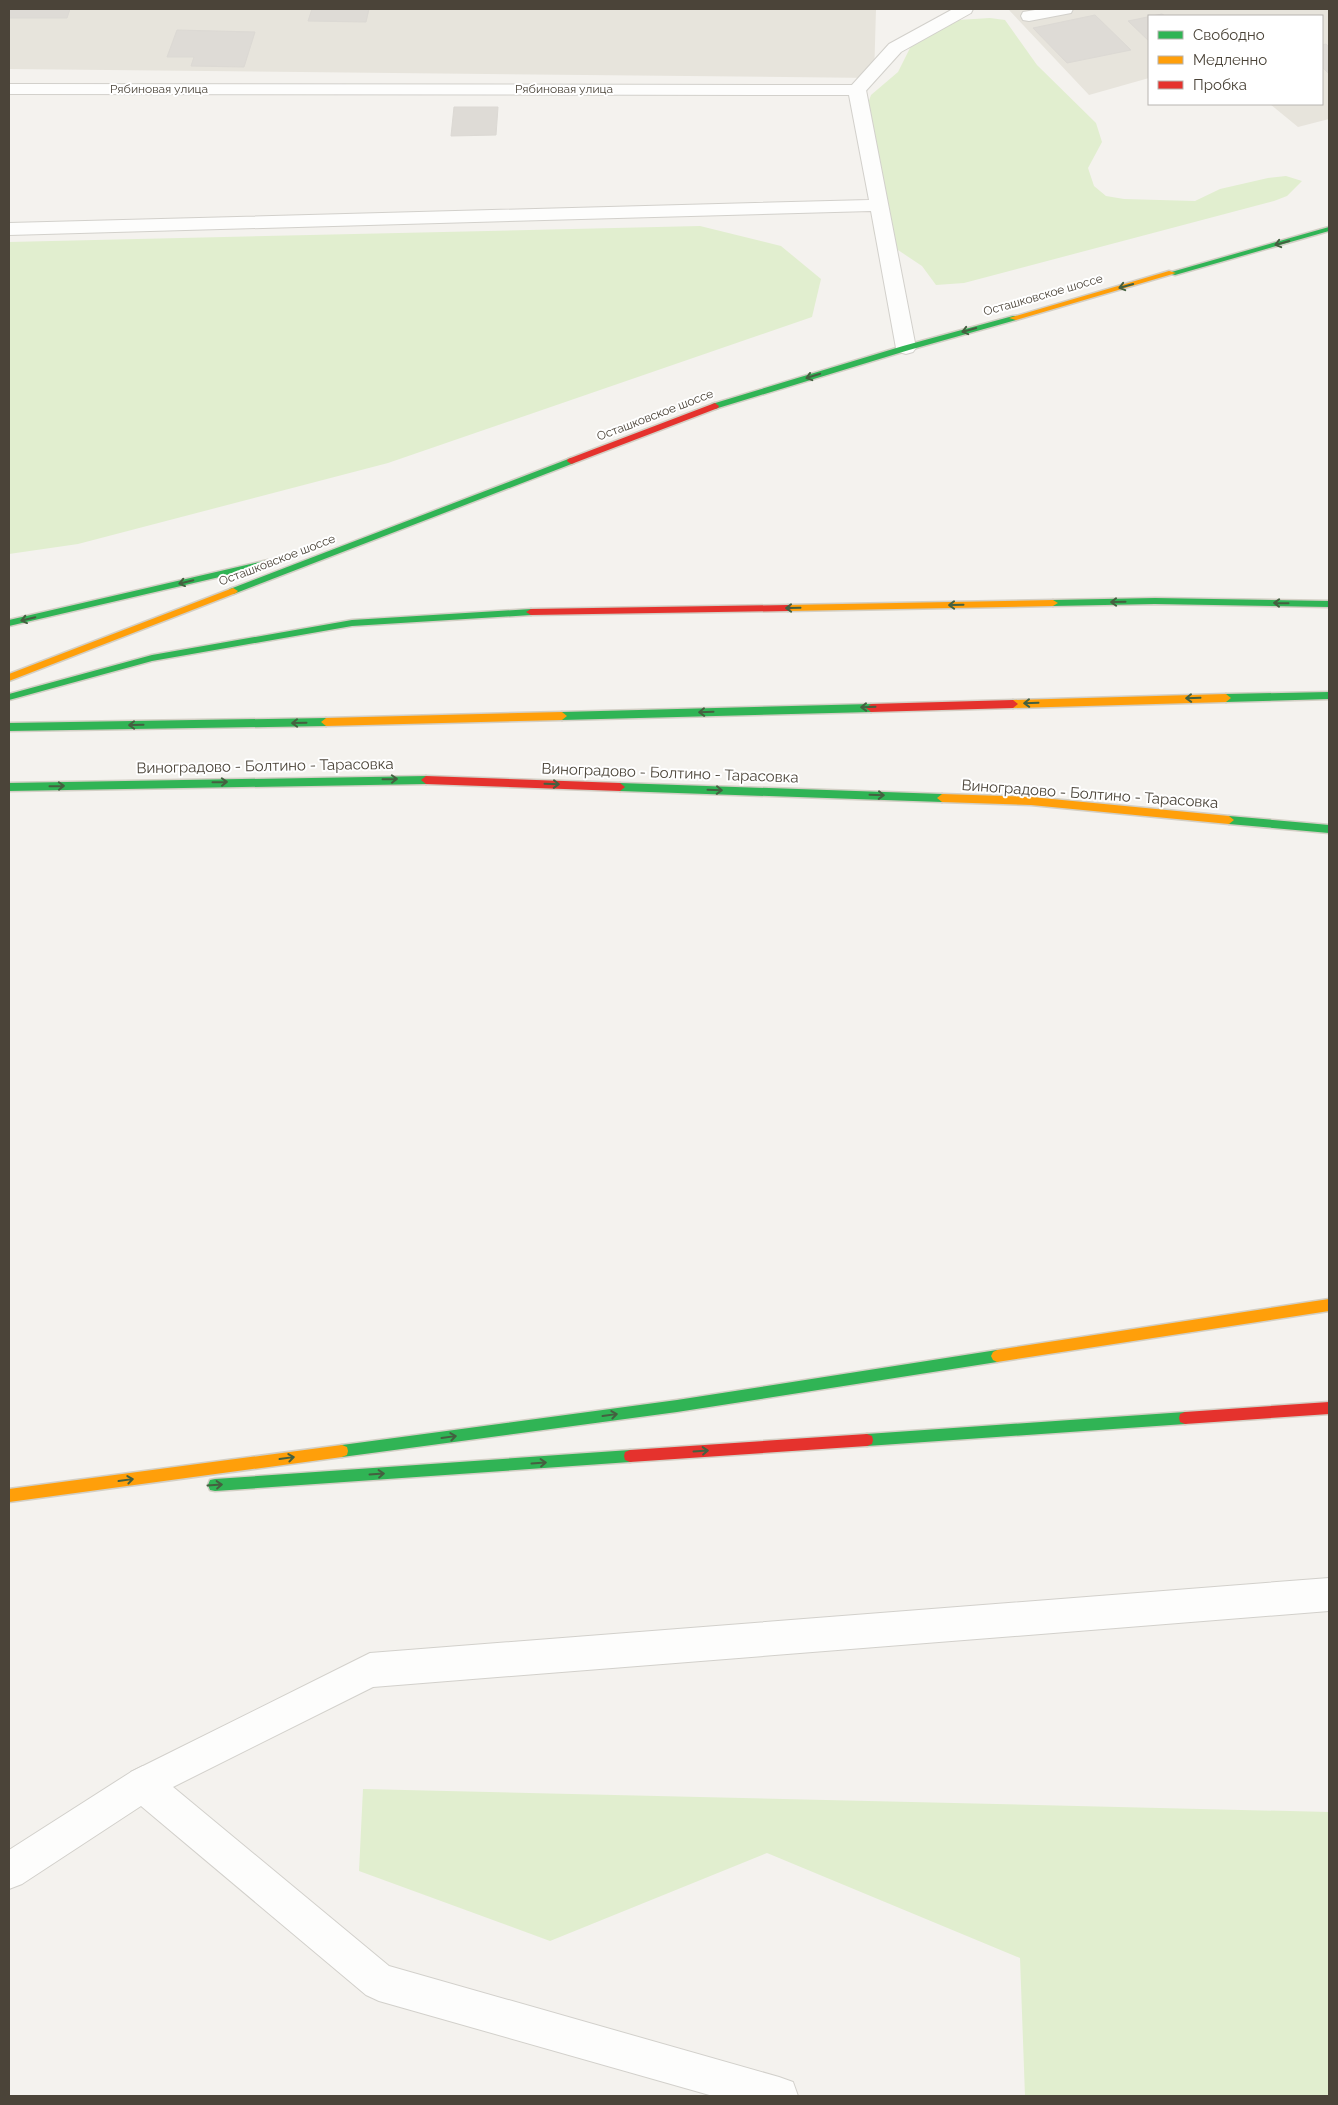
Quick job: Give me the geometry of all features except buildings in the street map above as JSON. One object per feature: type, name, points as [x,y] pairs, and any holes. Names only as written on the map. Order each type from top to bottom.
[{"type":"main road","name":"Осташковское шоссе","points":[[9,678],[709,408],[906,348],[1329,229]]},
{"type":"main road","points":[[9,623],[370,539]]},
{"type":"main road","points":[[9,697],[152,658],[352,623],[537,612],[1155,601],[1329,604]]},
{"type":"main road","points":[[9,727],[348,722],[1329,695]]},
{"type":"main road","points":[[1218,697],[1329,699]]},
{"type":"main road","name":"Виноградово - Болтино - Тарасовка","points":[[9,786],[404,779],[1031,801],[1329,828]]},
{"type":"main road","points":[[9,1498],[677,1406],[1329,1305]]},
{"type":"main road","points":[[207,1486],[1329,1408]]},
{"type":"main road","points":[[9,1498],[138,1490]]},
{"type":"street","points":[[906,348],[857,90],[895,48],[965,9]]},
{"type":"street","points":[[1029,16],[1065,9]]},
{"type":"street","name":"Рябиновая улица","points":[[9,89],[857,90]]},
{"type":"street","points":[[9,229],[879,205]]},
{"type":"street","points":[[9,1871],[143,1784],[370,1670],[1329,1594]]},
{"type":"street","points":[[143,1784],[379,1982],[779,2096]]},
{"type":"shaded area","points":[[9,9],[876,9],[874,78],[9,69]]},
{"type":"shaded area","points":[[1329,9],[1329,119],[1298,127],[1271,105],[1323,105],[1323,15],[1148,15],[1148,78],[1089,95],[1009,10],[904,10]]},
{"type":"green space","points":[[990,18],[1005,20],[1037,65],[1096,123],[1102,142],[1088,168],[1094,186],[1106,196],[1124,199],[1195,201],[1220,189],[1268,178],[1286,176],[1302,181],[1287,196],[1274,201],[964,283],[936,285],[922,266],[874,234],[867,146],[859,129],[871,95],[898,72],[910,48],[926,35],[958,20]]},
{"type":"green space","points":[[700,226],[781,246],[821,279],[812,317],[388,463],[78,544],[9,554],[9,242]]},
{"type":"green space","points":[[363,1789],[1329,1812],[1329,2096],[1025,2096],[1020,1958],[767,1853],[550,1941],[359,1871]]},
{"type":"traffic: fast","points":[[1172,273],[1329,229]]},
{"type":"traffic: fast","points":[[715,406],[906,348],[1013,318]]},
{"type":"traffic: fast","points":[[233,591],[571,461]]},
{"type":"traffic: fast","points":[[9,623],[268,563]]},
{"type":"traffic: fast","points":[[1053,603],[1155,601],[1329,604]]},
{"type":"traffic: fast","points":[[9,697],[152,658],[352,623],[531,612]]},
{"type":"traffic: fast","points":[[1226,698],[1329,695]]},
{"type":"traffic: fast","points":[[562,716],[871,708]]},
{"type":"traffic: fast","points":[[9,727],[326,722]]},
{"type":"traffic: fast","points":[[9,787],[426,780]]},
{"type":"traffic: fast","points":[[620,787],[942,798]]},
{"type":"traffic: fast","points":[[1229,820],[1329,829]]},
{"type":"traffic: fast","points":[[342,1451],[677,1406],[997,1356]]},
{"type":"traffic: fast","points":[[867,1440],[1185,1418]]},
{"type":"traffic: fast","points":[[215,1485],[630,1456]]},
{"type":"traffic: slow","points":[[1013,318],[1172,273]]},
{"type":"traffic: slow","points":[[9,678],[233,591]]},
{"type":"traffic: slow","points":[[788,608],[1053,603]]},
{"type":"traffic: slow","points":[[1013,704],[1226,698]]},
{"type":"traffic: slow","points":[[326,722],[562,716]]},
{"type":"traffic: slow","points":[[942,798],[1031,801],[1229,820]]},
{"type":"traffic: slow","points":[[997,1356],[1329,1305]]},
{"type":"traffic: slow","points":[[9,1496],[342,1451]]},
{"type":"traffic: jam","points":[[571,461],[715,406]]},
{"type":"traffic: jam","points":[[531,612],[788,608]]},
{"type":"traffic: jam","points":[[871,708],[1013,704]]},
{"type":"traffic: jam","points":[[426,780],[620,787]]},
{"type":"traffic: jam","points":[[1185,1418],[1329,1408]]},
{"type":"traffic: jam","points":[[630,1456],[867,1440]]}]
